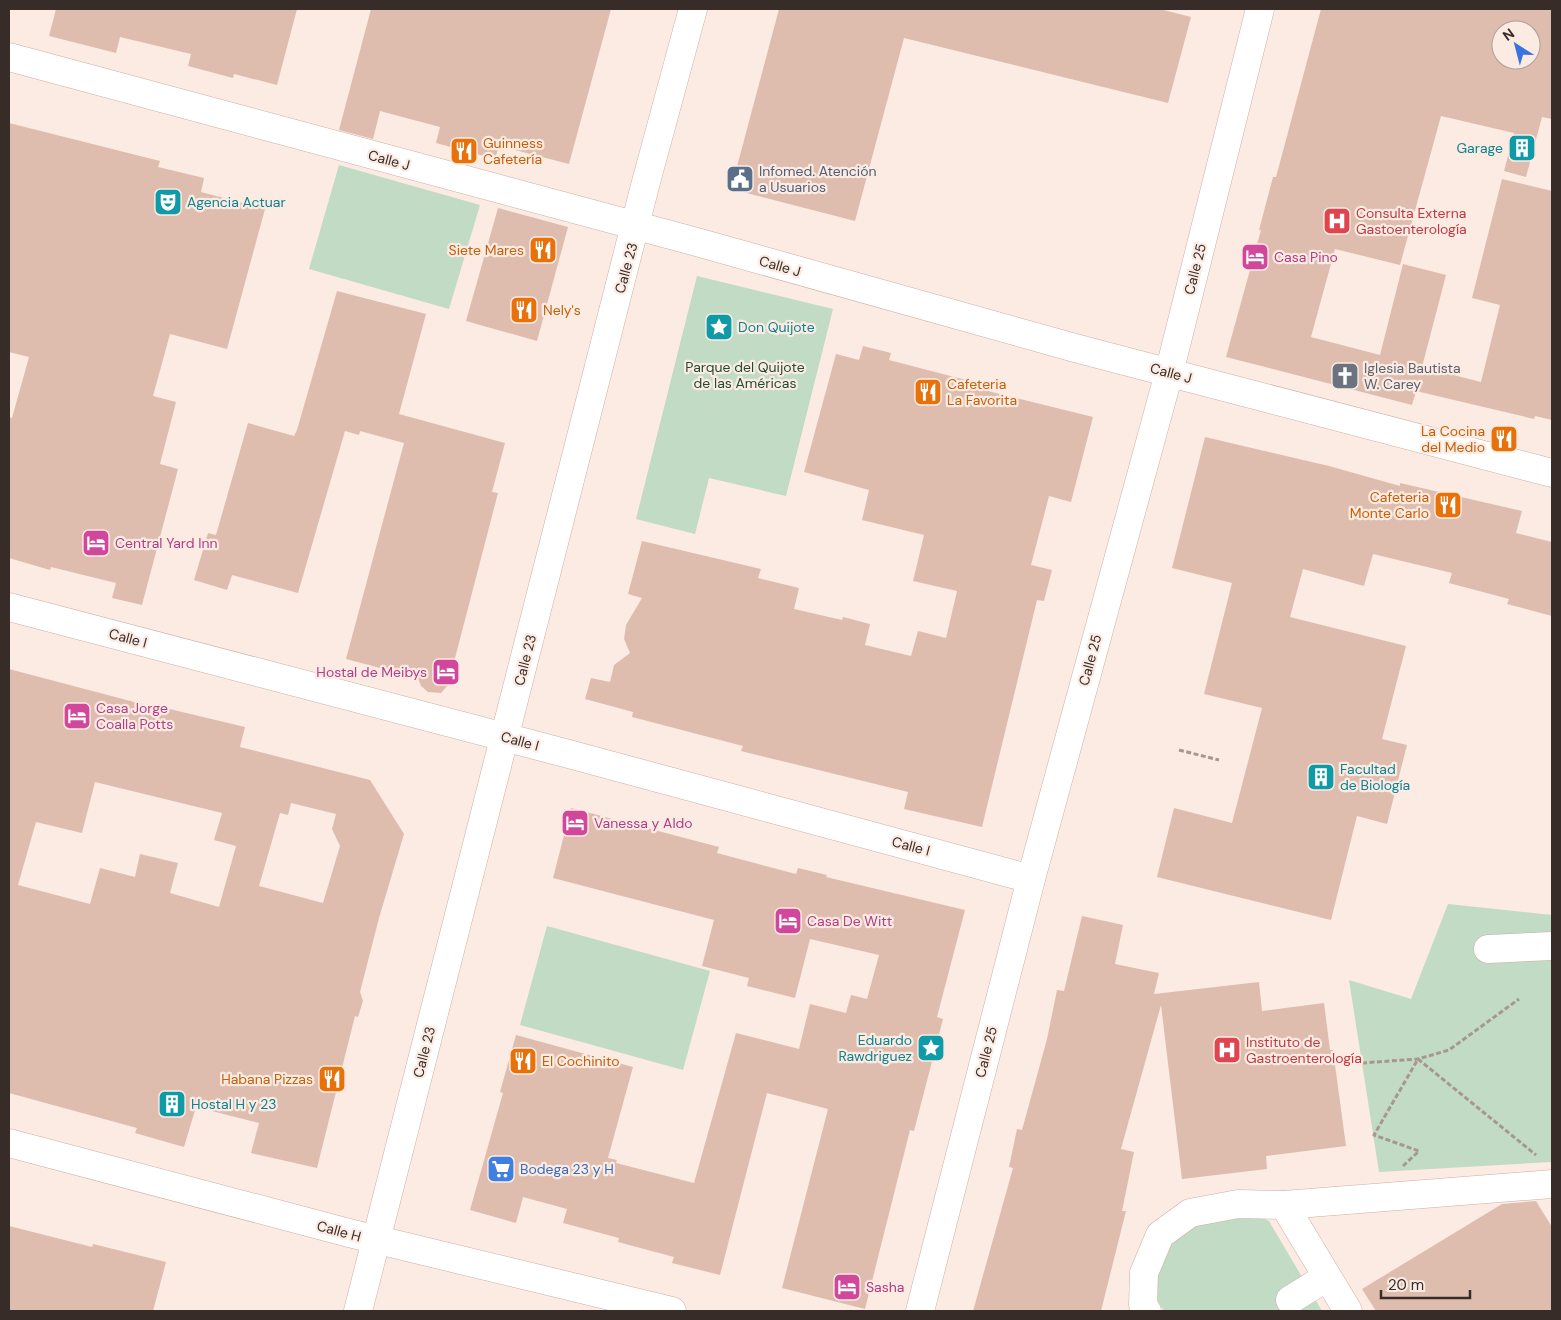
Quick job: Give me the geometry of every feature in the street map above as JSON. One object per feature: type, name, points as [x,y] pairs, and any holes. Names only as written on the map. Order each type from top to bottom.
[{"type":"street","name":"Calle 23","points":[[358,1311],[637,226],[646,182],[693,9]]},
{"type":"street","name":"Calle 25","points":[[920,1311],[1030,879],[1169,372],[1260,9]]},
{"type":"street","name":"Calle J","points":[[9,57],[1169,372],[1552,473]]},
{"type":"street","name":"Calle I","points":[[9,607],[505,737],[1030,879]]},
{"type":"street","points":[[1488,949],[1552,946]]},
{"type":"street","name":"Calle H","points":[[9,1143],[376,1240],[672,1311]]},
{"type":"street","points":[[1146,1311],[1143,1305],[1144,1273],[1160,1235],[1190,1213],[1238,1204],[1284,1205],[1552,1184]]},
{"type":"street","points":[[1284,1205],[1348,1311]]},
{"type":"street","points":[[1290,1300],[1327,1277]]},
{"type":"path","points":[[1179,750],[1219,760]]},
{"type":"path","points":[[1362,1063],[1418,1059],[1449,1050],[1519,999]]},
{"type":"path","points":[[1418,1059],[1537,1156]]},
{"type":"path","points":[[1369,1198],[1418,1151],[1374,1135],[1418,1059]]},
{"type":"green space","points":[[339,165],[480,205],[449,309],[309,269]]},
{"type":"green space","name":"Parque del Quijote de las Américas","points":[[697,276],[833,309],[786,496],[709,478],[695,534],[636,519]]},
{"type":"green space","points":[[1448,904],[1552,915],[1552,1162],[1379,1172],[1349,980],[1411,999]]},
{"type":"green space","points":[[547,926],[710,971],[683,1070],[520,1025]]},
{"type":"green space","points":[[1251,1212],[1269,1221],[1322,1311],[1164,1311],[1153,1294],[1163,1252],[1184,1224]]},
{"type":"building","points":[[56,9],[297,9],[277,85],[234,74],[233,78],[188,66],[191,54],[120,37],[116,53],[49,36]]},
{"type":"building","points":[[371,9],[611,9],[569,164],[499,146],[495,159],[436,143],[440,127],[380,111],[373,139],[339,130]]},
{"type":"building","points":[[779,9],[1160,9],[1191,17],[1168,103],[904,38],[855,221],[731,189]]},
{"type":"building","points":[[1321,9],[1552,9],[1552,119],[1542,117],[1526,177],[1504,171],[1514,133],[1441,116],[1400,265],[1335,249],[1311,337],[1380,355],[1403,264],[1446,275],[1422,367],[1481,382],[1500,305],[1472,298],[1502,179],[1552,191],[1552,420],[1535,416],[1534,419],[1416,391],[1412,405],[1226,357],[1261,230],[1259,230],[1273,177],[1276,177]]},
{"type":"building","points":[[9,123],[160,161],[158,167],[204,178],[201,192],[265,209],[227,349],[170,334],[153,396],[176,402],[160,464],[178,469],[142,605],[112,598],[116,583],[51,567],[50,570],[9,558],[9,417],[12,418],[29,357],[9,352]]},
{"type":"building","points":[[498,208],[568,227],[537,341],[466,321]]},
{"type":"building","points":[[337,291],[426,314],[399,414],[505,443],[492,492],[498,493],[448,685],[441,693],[428,692],[421,686],[418,678],[346,659],[404,443],[360,431],[359,435],[345,431],[298,593],[232,575],[227,590],[194,580],[208,533],[216,535],[248,423],[294,436],[297,430]]},
{"type":"building","points":[[863,346],[891,353],[889,360],[989,386],[988,391],[1093,417],[1071,502],[1049,496],[1031,565],[1052,570],[1044,601],[1037,600],[982,827],[904,809],[908,792],[741,751],[743,746],[632,717],[633,712],[585,699],[591,678],[610,682],[614,665],[630,653],[624,639],[626,625],[642,598],[628,594],[642,541],[761,569],[758,578],[799,588],[794,609],[842,620],[843,617],[870,624],[865,645],[911,656],[918,631],[946,638],[957,591],[913,581],[924,535],[862,520],[869,490],[804,472],[836,354],[859,360]]},
{"type":"building","points":[[1205,437],[1329,466],[1400,486],[1400,483],[1522,511],[1516,533],[1552,542],[1552,616],[1507,604],[1509,599],[1449,583],[1452,573],[1373,554],[1364,586],[1303,569],[1290,617],[1406,646],[1382,739],[1407,745],[1387,824],[1357,816],[1331,920],[1157,877],[1174,808],[1232,823],[1262,708],[1204,694],[1232,583],[1172,568]]},
{"type":"building","points":[[9,669],[157,708],[157,706],[245,727],[240,747],[370,780],[404,834],[379,918],[360,992],[363,1001],[358,1017],[355,1016],[317,1168],[251,1153],[259,1123],[196,1107],[184,1147],[135,1133],[137,1128],[9,1093]],"holes":[[[95,782],[222,813],[214,840],[236,846],[219,907],[170,893],[178,863],[140,854],[135,877],[100,868],[90,904],[18,885],[36,822],[82,833]],[[291,803],[336,814],[332,829],[340,846],[323,903],[259,886],[280,813],[288,815]]]},
{"type":"building","points":[[571,808],[719,847],[717,853],[796,874],[798,868],[827,875],[826,877],[965,910],[937,1017],[943,1019],[914,1131],[910,1130],[865,1309],[782,1288],[828,1109],[767,1093],[720,1275],[672,1263],[674,1257],[618,1242],[619,1238],[563,1223],[567,1209],[523,1197],[516,1223],[470,1210],[503,1093],[500,1092],[516,1035],[633,1067],[608,1158],[617,1160],[616,1163],[694,1183],[736,1033],[799,1049],[810,1004],[846,1013],[851,995],[867,999],[879,955],[810,939],[795,998],[747,986],[749,978],[702,966],[714,920],[553,878]]},
{"type":"building","points":[[1082,916],[1123,925],[1115,964],[1159,973],[1154,994],[1259,982],[1262,1011],[1324,1003],[1330,1050],[1333,1050],[1346,1146],[1266,1156],[1267,1169],[1182,1179],[1161,1005],[1121,1149],[1134,1152],[1122,1211],[1126,1211],[1101,1311],[973,1311],[1013,1168],[1009,1167],[1017,1129],[1022,1130],[1047,1039],[1057,990],[1064,991]]},
{"type":"building","points":[[1536,1201],[1552,1227],[1552,1311],[1376,1311],[1362,1289],[1502,1204]]},
{"type":"building","points":[[9,1226],[92,1247],[93,1244],[166,1262],[153,1311],[9,1311]]},
{"type":"place","name":"Garage","points":[[1522,148]]},
{"type":"place","name":"Guinness Cafetería","points":[[464,151]]},
{"type":"place","name":"Infomed. Atención a Usuarios","points":[[740,179]]},
{"type":"place","name":"Agencia Actuar","points":[[168,202]]},
{"type":"place","name":"Consulta Externa Gastoenterología","points":[[1337,221]]},
{"type":"place","name":"Siete Mares","points":[[543,250]]},
{"type":"place","name":"Casa Pino","points":[[1255,257]]},
{"type":"place","name":"Nely's","points":[[524,310]]},
{"type":"place","name":"Don Quijote","points":[[719,327]]},
{"type":"place","name":"Iglesia Bautista W. Carey","points":[[1345,376]]},
{"type":"place","name":"Cafeteria La Favorita","points":[[928,392]]},
{"type":"place","name":"La Cocina del Medio","points":[[1504,439]]},
{"type":"place","name":"Cafeteria Monte Carlo","points":[[1448,505]]},
{"type":"place","name":"Central Yard Inn","points":[[96,543]]},
{"type":"place","name":"Hostal de Meibys","points":[[446,672]]},
{"type":"place","name":"Casa Jorge Coalla Potts","points":[[77,716]]},
{"type":"place","name":"Facultad de Biología","points":[[1321,777]]},
{"type":"place","name":"Vanessa y Aldo","points":[[575,823]]},
{"type":"place","name":"Casa De Witt","points":[[788,921]]},
{"type":"place","name":"Eduardo Rawdriguez","points":[[931,1048]]},
{"type":"place","name":"Instituto de Gastroenterología","points":[[1227,1050]]},
{"type":"place","name":"El Cochinito","points":[[523,1061]]},
{"type":"place","name":"Habana Pizzas","points":[[332,1079]]},
{"type":"place","name":"Hostal H y 23","points":[[172,1104]]},
{"type":"place","name":"Bodega 23 y H","points":[[501,1169]]},
{"type":"place","name":"Sasha","points":[[847,1287]]}]
